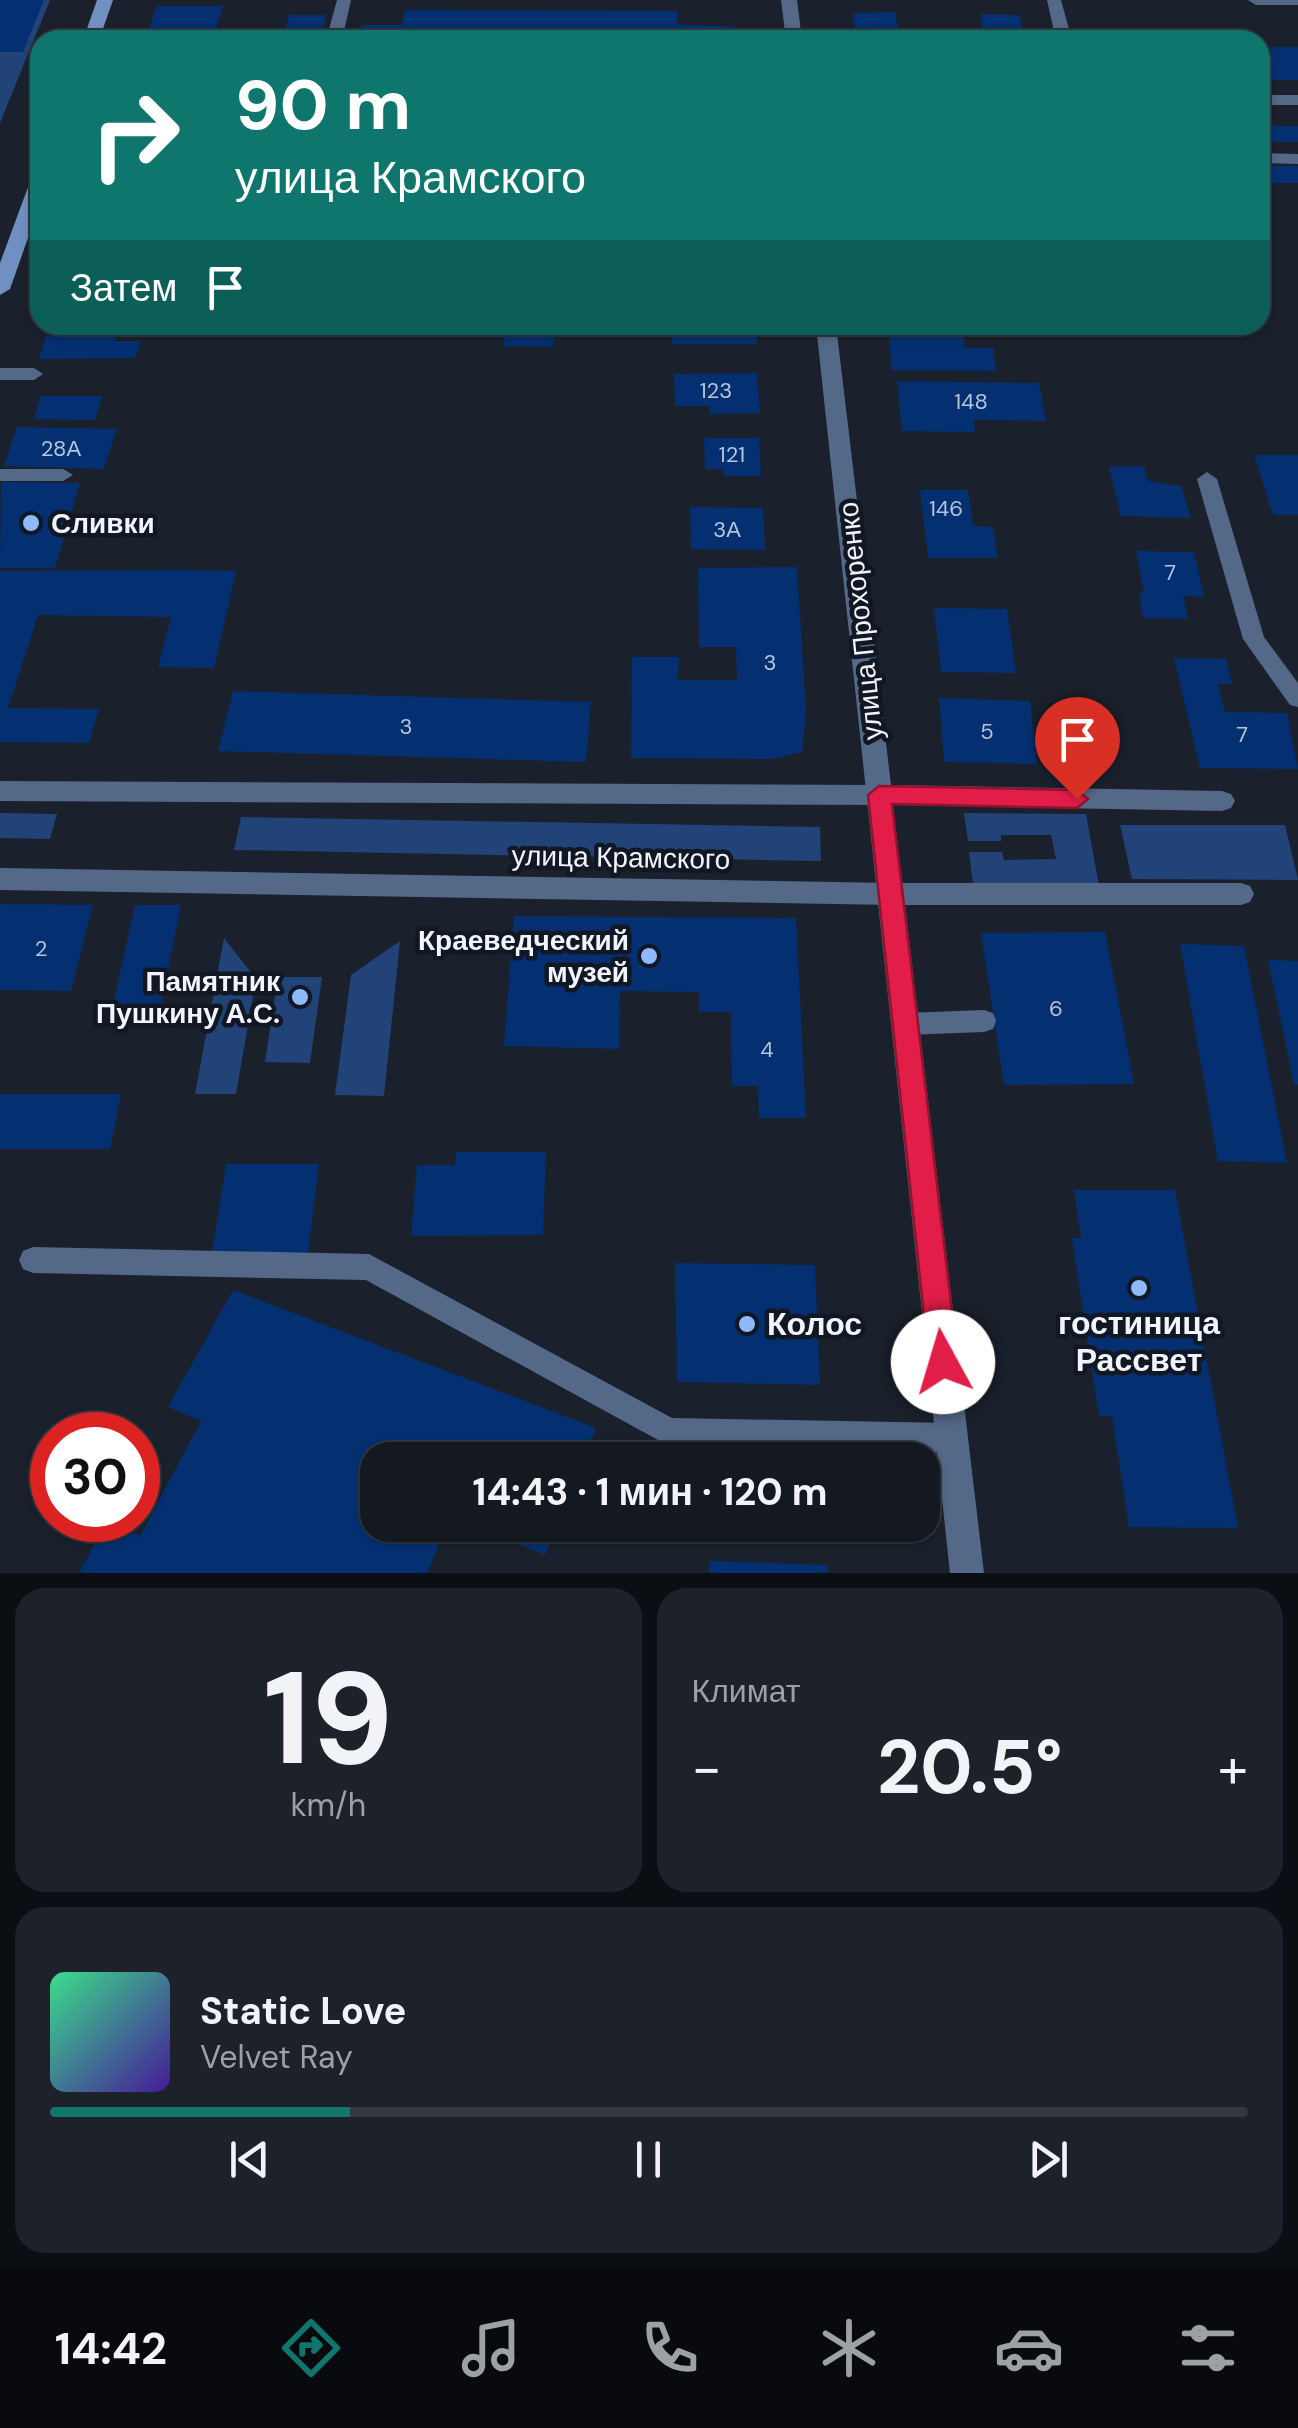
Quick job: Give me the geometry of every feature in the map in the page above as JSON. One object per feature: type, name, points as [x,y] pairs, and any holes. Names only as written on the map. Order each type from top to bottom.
[{"type":"main road","points":[[94,30],[105,0]]},
{"type":"main road","points":[[0,288],[30,206]]},
{"type":"street","points":[[789,0],[793,30]]},
{"type":"street","points":[[1256,0],[1298,0]]},
{"type":"street","name":"улица Прохоренко","points":[[827,335],[967,1573]]},
{"type":"street","points":[[0,792],[879,795],[1222,802]]},
{"type":"street","name":"улица Крамского","points":[[0,879],[891,894],[1242,894]]},
{"type":"lane","points":[[336,30],[344,0]]},
{"type":"lane","points":[[1054,0],[1062,30]]},
{"type":"lane","points":[[1270,100],[1298,100]]},
{"type":"lane","points":[[1270,158],[1298,159]]},
{"type":"lane","points":[[0,374],[34,374]]},
{"type":"lane","points":[[0,475],[63,475]]},
{"type":"lane","points":[[1207,479],[1254,639],[1298,699]]},
{"type":"lane","points":[[905,1024],[984,1020]]},
{"type":"lane","points":[[34,1260],[368,1267],[669,1432],[952,1438]]},
{"type":"shaded area","points":[[0,0],[50,0],[38,30],[30,30],[30,49],[0,123]]},
{"type":"shaded area","points":[[0,813],[57,814],[50,839],[0,838]]},
{"type":"shaded area","points":[[964,813],[1086,814],[1099,886],[973,885],[969,852],[1002,852],[1004,860],[1056,859],[1051,835],[1001,835],[1001,841],[968,841]]},
{"type":"shaded area","points":[[241,817],[820,827],[821,861],[234,850]]},
{"type":"shaded area","points":[[1120,825],[1285,825],[1298,880],[1132,879]]},
{"type":"shaded area","points":[[224,938],[256,979],[236,1094],[195,1094]]},
{"type":"shaded area","points":[[400,941],[384,1096],[335,1095],[351,975]]},
{"type":"shaded area","points":[[278,977],[322,977],[310,1063],[265,1062]]},
{"type":"building","points":[[0,0],[44,0],[23,52],[0,52]]},
{"type":"building","points":[[157,6],[223,6],[216,30],[149,30]]},
{"type":"building","points":[[405,10],[677,11],[678,25],[734,26],[734,30],[360,30],[361,25],[402,25]]},
{"type":"building","points":[[895,12],[898,30],[855,30],[853,13]]},
{"type":"building","points":[[981,14],[1020,15],[1021,30],[983,30]]},
{"type":"building","points":[[289,15],[326,15],[322,30],[285,30]]},
{"type":"building","points":[[1270,47],[1298,47],[1298,80],[1270,80]]},
{"type":"building","points":[[1270,126],[1298,126],[1298,142],[1270,142]]},
{"type":"building","points":[[1270,166],[1298,166],[1298,183],[1270,183]]},
{"type":"building","points":[[47,335],[116,335],[115,341],[141,341],[135,358],[39,359]]},
{"type":"building","points":[[505,335],[554,335],[553,347],[503,346]]},
{"type":"building","points":[[672,335],[757,335],[757,344],[672,344]]},
{"type":"building","points":[[888,335],[963,335],[965,348],[993,348],[996,371],[892,370]]},
{"type":"building","points":[[757,373],[760,413],[710,414],[710,406],[675,406],[674,374]]},
{"type":"building","points":[[897,381],[1039,383],[1046,421],[974,420],[975,432],[902,431]]},
{"type":"building","points":[[41,396],[102,396],[95,420],[34,419]]},
{"type":"building","points":[[17,427],[117,429],[104,469],[4,466]]},
{"type":"building","points":[[704,438],[759,438],[761,476],[724,476],[723,469],[705,469]]},
{"type":"building","points":[[1254,455],[1298,455],[1298,515],[1273,515]]},
{"type":"building","points":[[1144,466],[1148,481],[1181,486],[1191,518],[1121,516],[1109,467]]},
{"type":"building","points":[[1,482],[80,483],[55,568],[0,568]]},
{"type":"building","points":[[920,490],[968,490],[973,526],[993,527],[998,558],[928,558]]},
{"type":"building","points":[[690,507],[763,508],[765,550],[691,549]]},
{"type":"building","points":[[1136,551],[1194,552],[1204,597],[1183,596],[1188,619],[1143,618],[1139,593],[1144,593]]},
{"type":"building","points":[[797,567],[806,712],[802,752],[772,759],[631,758],[632,657],[679,657],[678,680],[737,680],[736,647],[699,647],[698,568]]},
{"type":"building","points":[[0,571],[236,571],[214,668],[158,667],[171,617],[38,615],[8,708],[99,709],[89,743],[0,742]]},
{"type":"building","points":[[934,608],[1007,609],[1016,673],[941,672]]},
{"type":"building","points":[[1174,658],[1226,659],[1232,684],[1218,684],[1225,712],[1287,713],[1298,769],[1200,768]]},
{"type":"building","points":[[233,691],[591,702],[586,762],[218,751]]},
{"type":"building","points":[[939,698],[1030,701],[1037,764],[944,762]]},
{"type":"building","points":[[0,904],[93,905],[71,991],[0,990]]},
{"type":"building","points":[[135,905],[181,905],[159,1015],[111,1014]]},
{"type":"building","points":[[514,916],[796,918],[806,1118],[759,1118],[758,1086],[732,1086],[731,1012],[699,1012],[699,992],[620,991],[619,1049],[504,1046]]},
{"type":"building","points":[[1105,932],[1134,1084],[1004,1085],[981,933]]},
{"type":"building","points":[[1180,944],[1244,946],[1287,1163],[1218,1161]]},
{"type":"building","points":[[1268,960],[1298,961],[1298,1085],[1294,1084]]},
{"type":"building","points":[[0,1094],[121,1094],[110,1149],[0,1149]]},
{"type":"building","points":[[456,1152],[546,1152],[543,1235],[411,1236],[417,1165],[455,1165]]},
{"type":"building","points":[[226,1164],[319,1164],[308,1253],[212,1253]]},
{"type":"building","points":[[1074,1190],[1175,1190],[1238,1528],[1129,1527],[1112,1416],[1099,1416],[1072,1238],[1081,1239]]},
{"type":"building","name":"Колос","points":[[675,1263],[815,1265],[820,1385],[677,1382]]},
{"type":"building","points":[[233,1290],[596,1428],[590,1442],[360,1442],[360,1542],[440,1542],[427,1573],[79,1573],[96,1542],[160,1542],[160,1498],[201,1421],[168,1407]]},
{"type":"building","points":[[512,1542],[550,1542],[545,1555]]},
{"type":"building","points":[[709,1561],[828,1565],[828,1573],[709,1573]]},
{"type":"place","name":"Сливки","points":[[31,523]]},
{"type":"place","name":"Краеведческий музей","points":[[649,956]]},
{"type":"place","name":"Памятник Пушкину А.С.","points":[[300,997]]},
{"type":"place","name":"гостиница Рассвет","points":[[1139,1288]]},
{"type":"place","name":"Колос","points":[[747,1324]]},
{"type":"route","points":[[943,1362],[879,795],[1077,799]]}]
